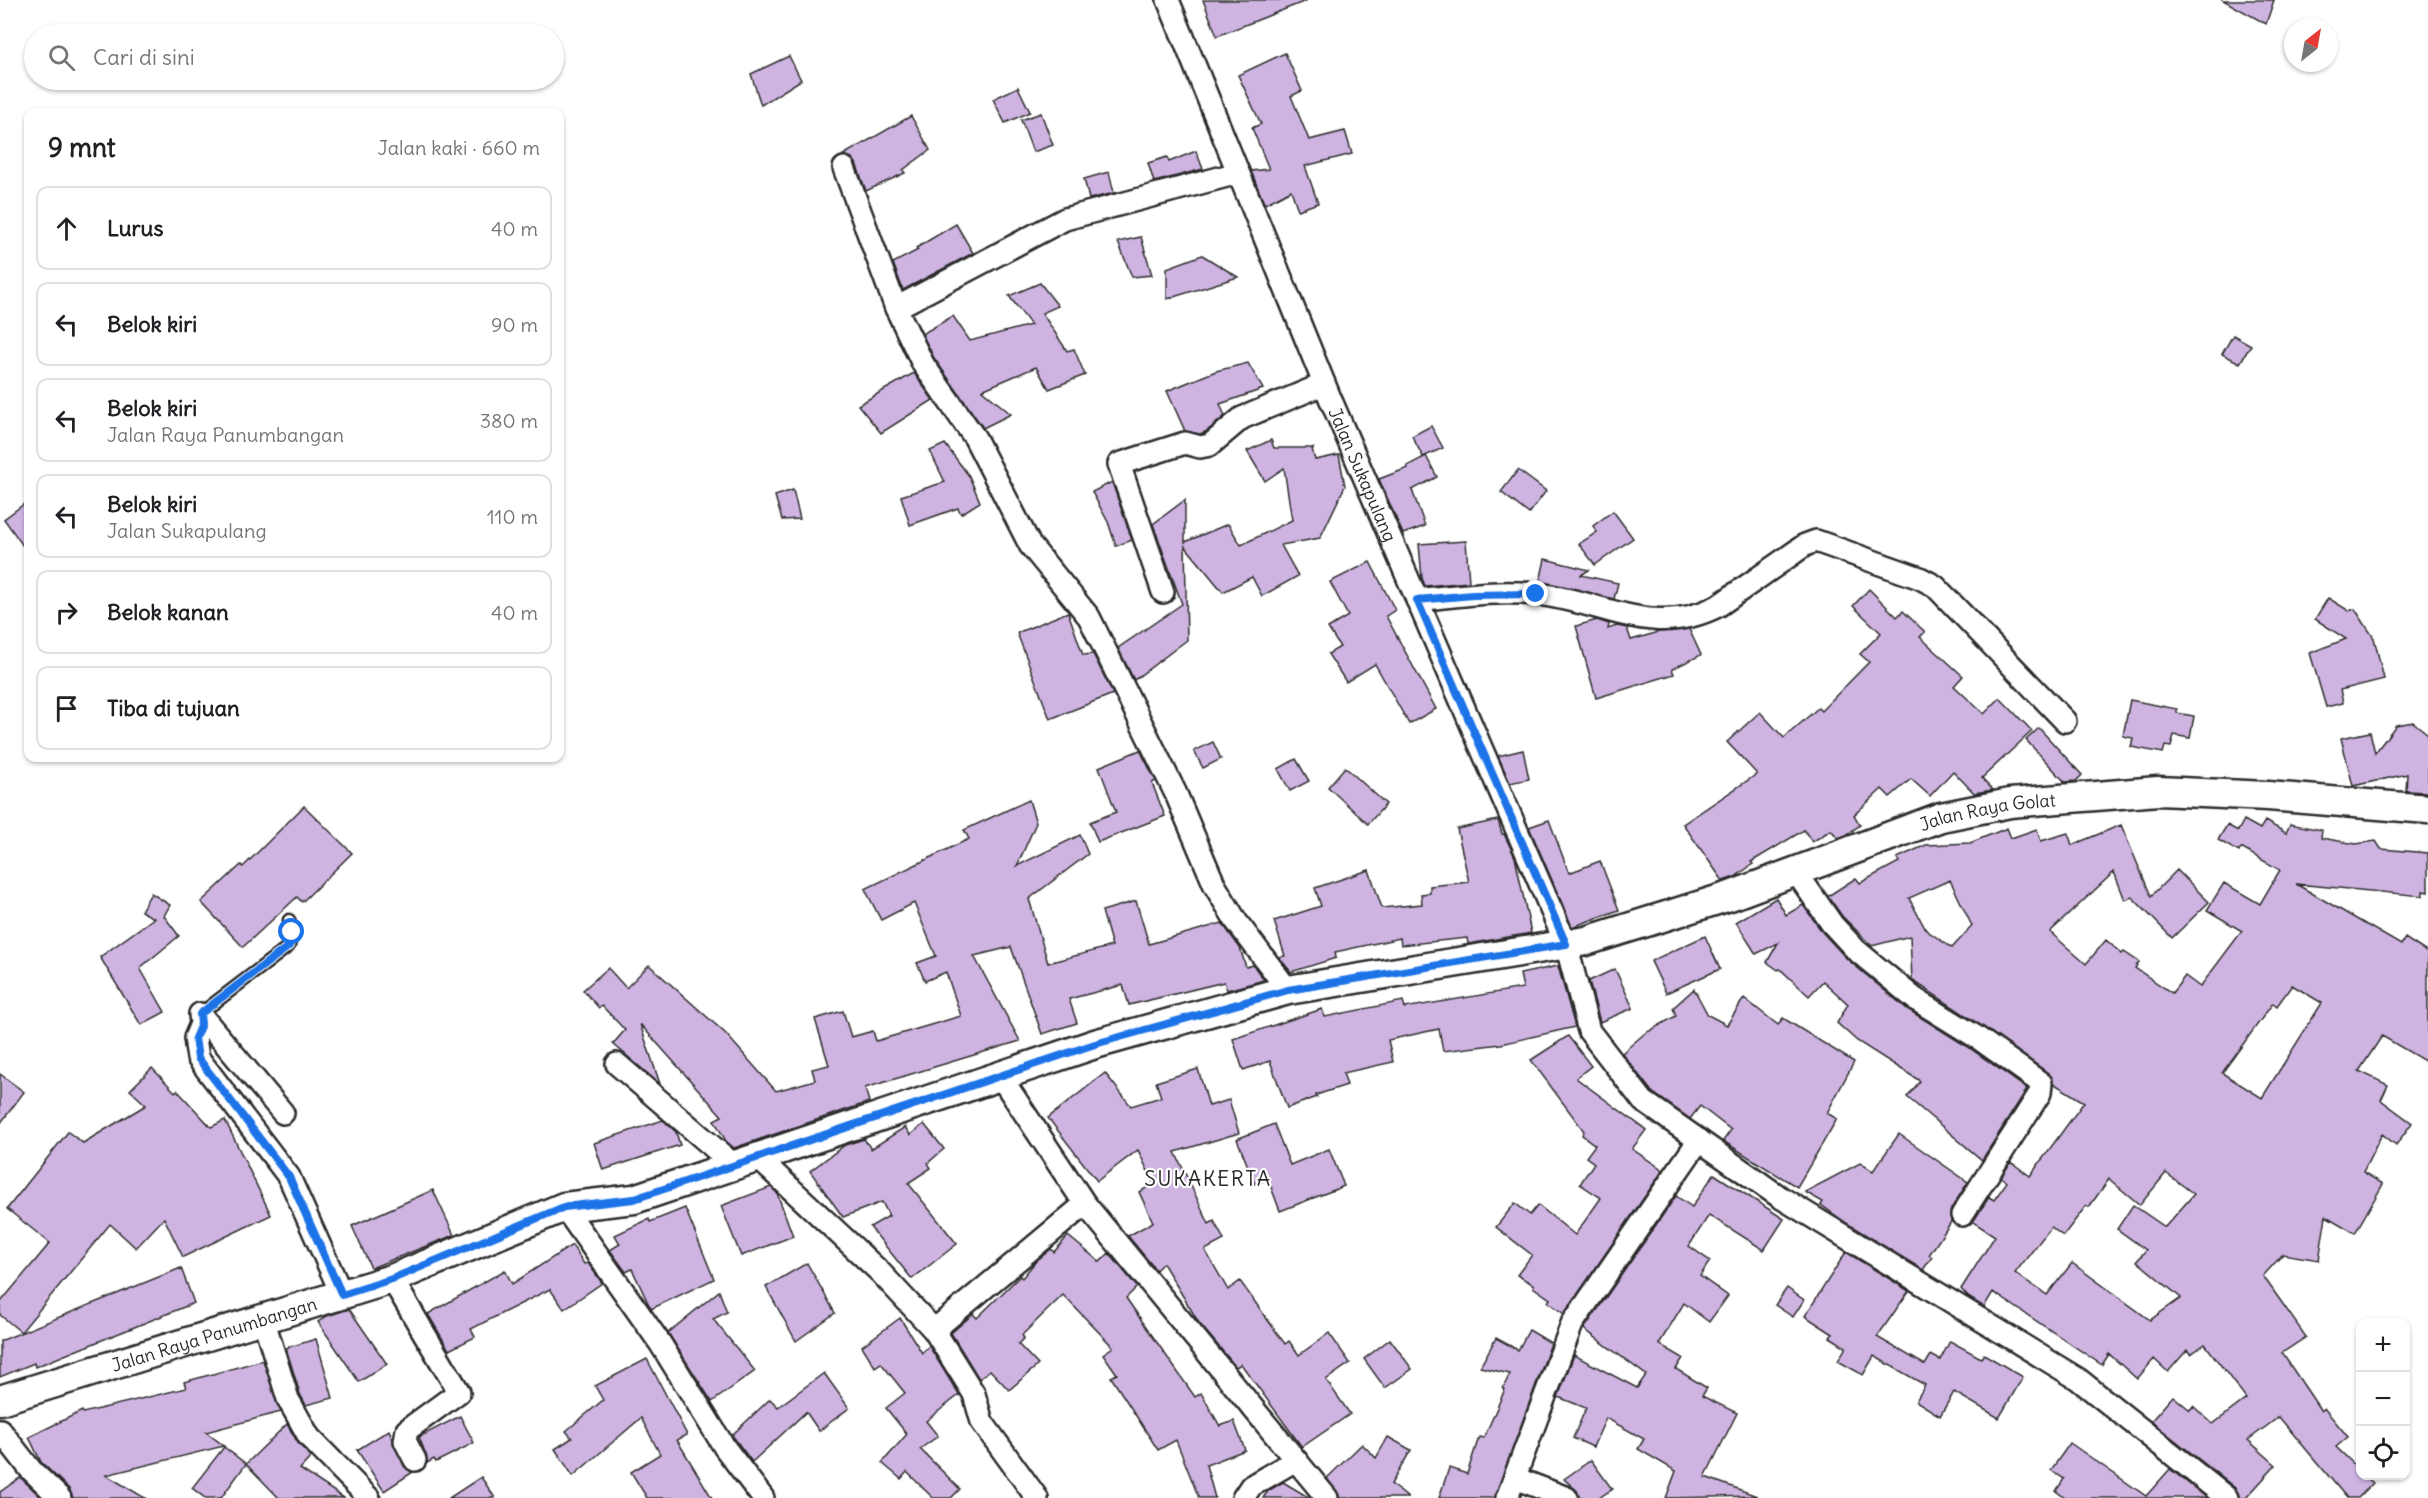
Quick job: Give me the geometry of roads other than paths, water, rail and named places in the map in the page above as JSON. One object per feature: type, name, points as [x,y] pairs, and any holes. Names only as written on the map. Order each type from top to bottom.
[{"type":"main road","name":"Jalan Raya Golat","points":[[1566,944],[1586,941],[1686,910],[1796,872],[1941,817],[2010,803],[2158,791],[2268,796],[2428,809]]},
{"type":"main road","name":"Jalan Raya Panumbangan","points":[[0,1400],[392,1279],[564,1207],[634,1199],[1095,1044],[1288,990],[1566,944]]},
{"type":"street","name":"Jalan Sukapulang","points":[[1168,0],[1324,384],[1566,944],[1589,1031],[1643,1101],[1780,1197],[2078,1379],[2227,1498]]},
{"type":"street","points":[[844,168],[896,308],[922,364],[975,438],[1020,529],[1096,629],[1176,794],[1215,886],[1236,921],[1288,990]]},
{"type":"street","points":[[896,308],[1065,219],[1238,173]]},
{"type":"street","points":[[1163,592],[1119,464],[1185,443],[1200,447],[1210,445],[1242,418],[1324,384]]},
{"type":"street","points":[[1417,600],[1473,595],[1536,594],[1638,619],[1661,621],[1706,612],[1718,606],[1805,544],[1816,540],[1920,578],[1935,586],[2065,720]]},
{"type":"street","points":[[1796,872],[1832,924],[1856,950],[1915,999],[1978,1038],[2041,1083],[2040,1093],[1962,1215]]},
{"type":"street","points":[[200,1014],[283,1113]]},
{"type":"street","points":[[200,1014],[201,1024],[195,1038],[198,1058],[289,1177],[342,1295]]},
{"type":"street","points":[[617,1064],[747,1162],[880,1272],[934,1330],[974,1394],[982,1422],[1037,1498]]},
{"type":"street","points":[[1000,1076],[1085,1204],[1327,1498]]},
{"type":"street","points":[[1507,1498],[1572,1324],[1700,1140]]},
{"type":"street","points":[[934,1330],[1085,1204]]},
{"type":"street","points":[[564,1207],[660,1343],[725,1448],[763,1498]]},
{"type":"street","points":[[392,1279],[459,1392],[408,1430],[405,1441],[415,1460]]},
{"type":"street","points":[[263,1318],[288,1399],[309,1437],[369,1498]]},
{"type":"street","points":[[0,1430],[31,1470],[60,1498]]},
{"type":"street","points":[[1243,1498],[1251,1486],[1296,1460]]},
{"type":"street","points":[[1515,1478],[1567,1498]]},
{"type":"lane","points":[[200,1014],[289,946],[292,932],[289,920]]},
{"type":"district","name":"SUKAKERTA","points":[[1208,1178]]}]
